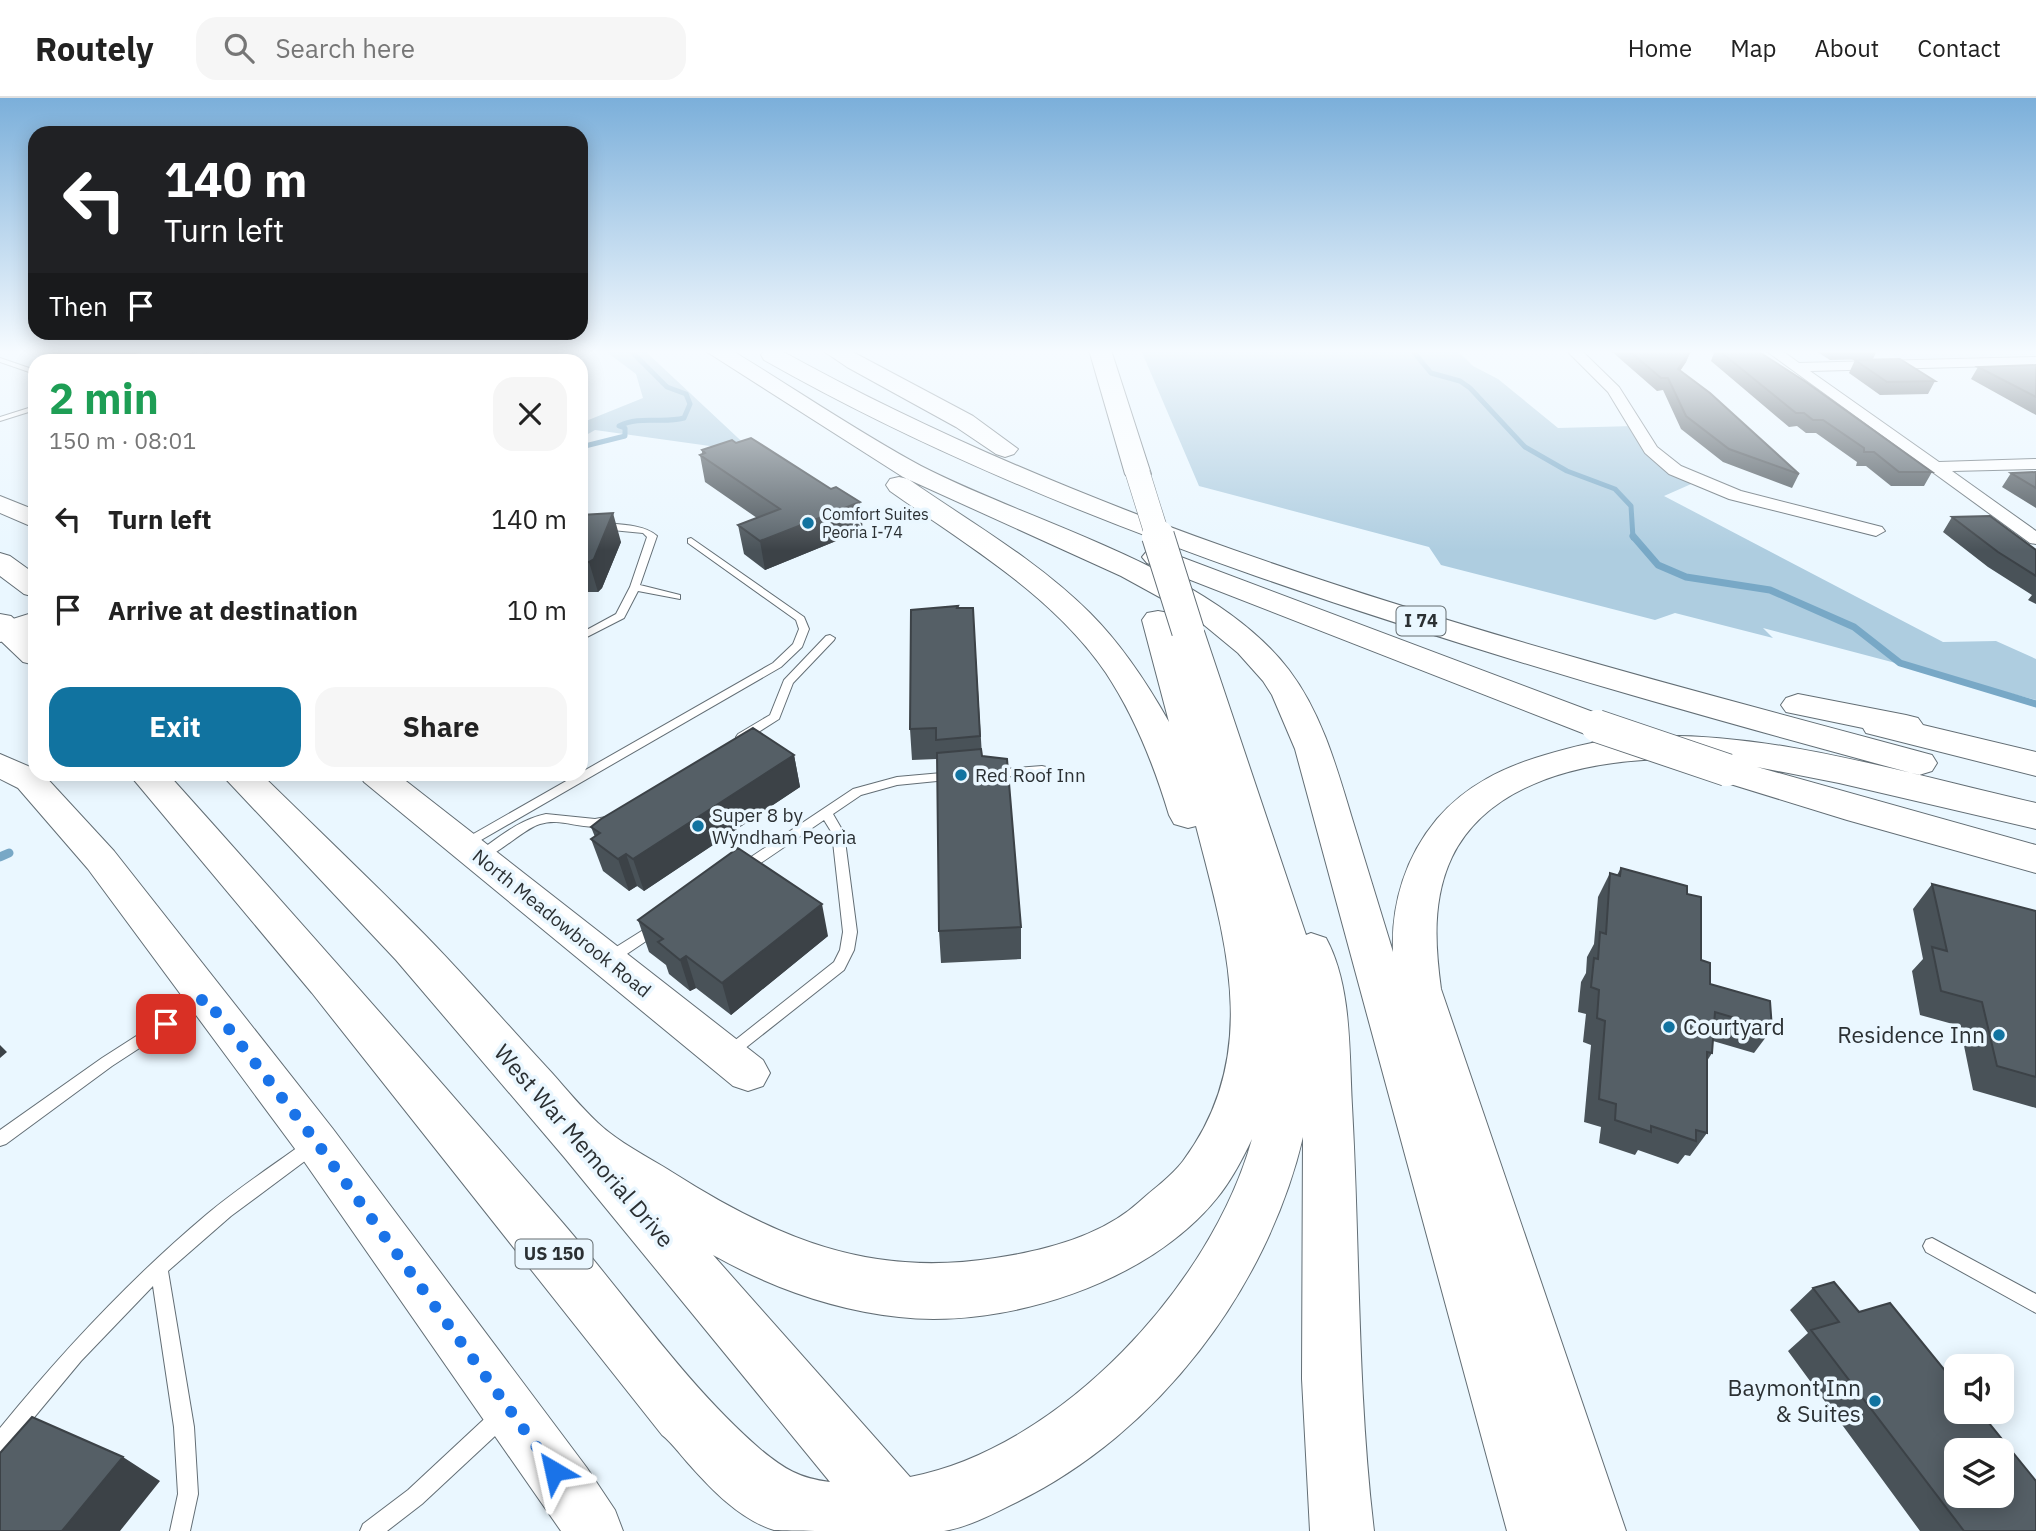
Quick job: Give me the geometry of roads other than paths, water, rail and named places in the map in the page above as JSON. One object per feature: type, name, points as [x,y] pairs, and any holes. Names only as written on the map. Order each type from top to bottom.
[{"type":"highway","points":[[803,417],[1022,571],[1074,615],[1124,675],[1148,715],[1167,754],[1186,808],[1236,977],[1245,1053],[1239,1092],[1225,1139]]},
{"type":"highway","points":[[824,417],[912,471],[1181,595],[1234,632],[1276,675],[1289,695],[1313,748],[1539,1531]]},
{"type":"highway","points":[[863,417],[919,448],[1042,508],[1229,586],[1598,726],[1727,770],[1861,811],[2036,859]]},
{"type":"highway","name":"I 74","points":[[887,417],[1007,471],[1271,572],[1494,644],[1685,700],[2036,792]]},
{"type":"highway","name":"I 74","points":[[937,417],[1005,449],[1191,520],[1396,589],[1575,643],[1798,705],[2036,764]]},
{"type":"highway","points":[[957,417],[980,429],[1005,449]]},
{"type":"highway","points":[[668,1396],[750,1480],[785,1503],[814,1511],[853,1513],[907,1521],[1000,1480],[1042,1457],[1091,1418],[1147,1366],[1198,1304],[1244,1229],[1274,1153],[1289,1082],[1294,1029],[1290,961],[1285,933],[1106,417]]},
{"type":"highway","points":[[1114,417],[1125,470]]},
{"type":"highway","points":[[0,562],[28,583]]},
{"type":"highway","points":[[11,626],[28,647]]},
{"type":"highway","points":[[582,1141],[680,1206],[782,1261],[820,1275],[858,1284],[900,1289],[954,1291],[1049,1276],[1091,1261],[1128,1242],[1178,1203],[1216,1156],[1240,1107],[1252,1060],[1254,1030],[1250,964],[1244,929],[1180,632]]},
{"type":"highway","points":[[1180,632],[1307,934],[1322,1006],[1329,1154],[1335,1419],[1342,1531]]},
{"type":"highway","points":[[1798,705],[2036,753]]},
{"type":"highway","points":[[1594,1531],[1419,989],[1414,945],[1417,907],[1425,871],[1439,846],[1472,805],[1507,782],[1587,754],[1646,747],[1717,750],[1768,756],[2036,816]]},
{"type":"highway","name":"US 150","points":[[154,781],[328,981],[575,1279],[776,1531]]},
{"type":"highway","name":"West War Memorial Drive","points":[[247,781],[386,921],[582,1141],[818,1421],[907,1521]]},
{"type":"street","points":[[1631,417],[1654,453],[1675,470],[1735,495],[1877,531]]},
{"type":"street","points":[[1866,417],[2036,539]]},
{"type":"street","points":[[1936,467],[2036,464]]},
{"type":"street","points":[[0,503],[28,517]]},
{"type":"street","points":[[0,765],[28,779]]},
{"type":"street","points":[[31,781],[101,860],[317,1143],[510,1409],[594,1531]]},
{"type":"street","name":"North Meadowbrook Road","points":[[385,781],[737,1064]]},
{"type":"lane","points":[[588,526],[645,531],[652,536],[635,587],[620,616],[588,633]]},
{"type":"lane","points":[[588,780],[776,665],[798,645],[804,629],[800,619],[691,541]]},
{"type":"lane","points":[[635,587],[677,597]]},
{"type":"lane","points":[[731,744],[775,717],[789,682],[830,638]]},
{"type":"lane","points":[[734,875],[857,792],[897,780],[1042,770]]},
{"type":"lane","points":[[472,851],[586,781]]},
{"type":"lane","points":[[472,851],[544,818],[607,822],[626,811]]},
{"type":"lane","points":[[737,1064],[839,966],[847,950],[850,932],[838,833],[826,813]]},
{"type":"lane","points":[[607,960],[665,921]]},
{"type":"lane","points":[[0,1139],[107,1062],[205,998]]},
{"type":"lane","points":[[0,1443],[44,1390],[130,1296],[214,1219],[317,1143]]},
{"type":"lane","points":[[1932,1246],[2036,1304]]},
{"type":"lane","points":[[159,1269],[184,1427],[188,1494],[180,1531]]},
{"type":"lane","points":[[370,1531],[415,1497],[510,1409]]},
{"type":"waterway","points":[[588,445],[625,436],[625,428],[619,426],[627,423],[684,417]]},
{"type":"waterway","points":[[1497,417],[1525,447],[1567,471],[1615,489],[1631,506],[1633,538]]},
{"type":"waterway","points":[[1633,536],[1658,565],[1686,577],[1770,590],[1854,627],[1900,663],[2036,704]]},
{"type":"waterway","points":[[0,857],[9,853]]},
{"type":"place","name":"Comfort Suites Peoria I-74","points":[[808,523]]},
{"type":"place","name":"Red Roof Inn","points":[[961,775]]},
{"type":"place","name":"Super 8 by Wyndham Peoria","points":[[698,826]]},
{"type":"place","name":"Courtyard","points":[[1669,1027]]},
{"type":"place","name":"Residence Inn","points":[[1999,1035]]},
{"type":"place","name":"Baymont Inn & Suites","points":[[1875,1401]]}]
